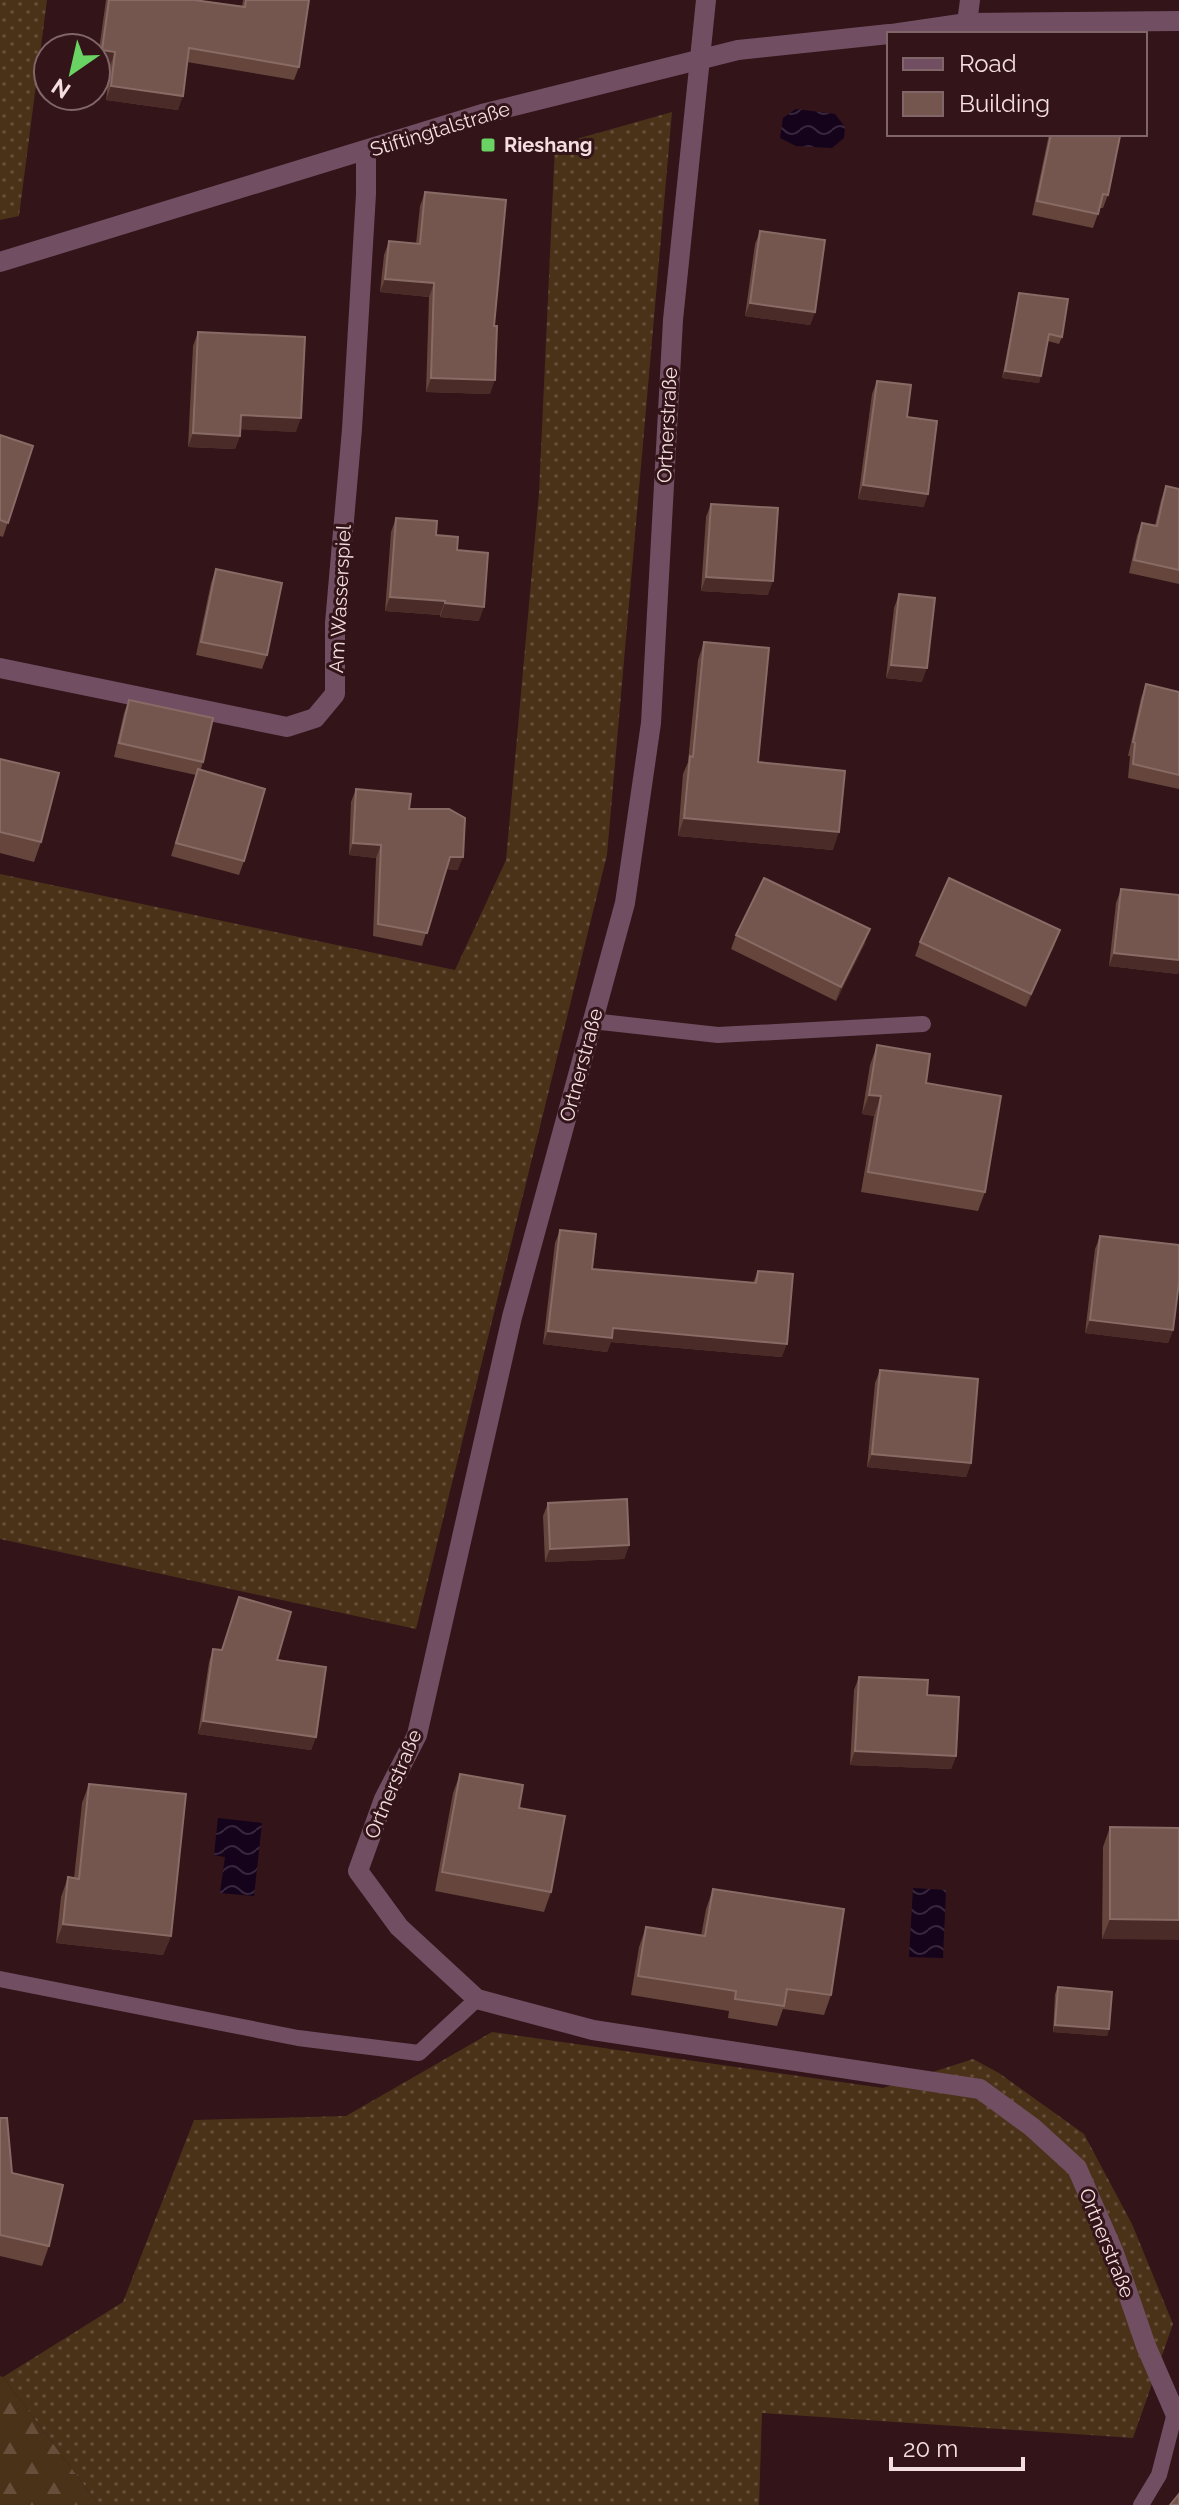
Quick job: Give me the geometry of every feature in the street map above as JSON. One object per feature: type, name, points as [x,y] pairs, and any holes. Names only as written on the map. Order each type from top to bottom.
[{"type":"street","points":[[700,61],[706,0]]},
{"type":"street","points":[[967,23],[970,0]]},
{"type":"street","name":"Stiftingtalstraße","points":[[904,32],[967,23],[1179,21]]},
{"type":"street","name":"Stiftingtalstraße","points":[[0,262],[482,114],[738,50],[887,34]]},
{"type":"street","name":"Ortnerstraße","points":[[700,61],[673,320],[651,723],[625,903],[512,1317],[417,1735],[384,1799],[358,1871],[399,1927],[477,1999],[593,2030],[980,2089],[1032,2127],[1077,2168],[1114,2253],[1146,2346],[1177,2415]]},
{"type":"street","name":"Am Wasserspiel","points":[[0,668],[287,727],[315,718],[335,694],[335,623],[352,429],[366,151]]},
{"type":"lane","points":[[592,1021],[718,1035],[923,1024]]},
{"type":"lane","points":[[0,1979],[298,2038],[419,2053],[477,1999]]},
{"type":"lane","points":[[1141,2505],[1159,2475],[1177,2415]]},
{"type":"green space","points":[[0,0],[47,0],[43,32],[32,32],[32,112],[19,216],[0,220]]},
{"type":"green space","points":[[672,112],[607,855],[416,1629],[0,1539],[0,874],[455,970],[506,860],[539,493],[555,145]]},
{"type":"green space","points":[[492,2032],[883,2088],[973,2059],[999,2073],[1084,2134],[1132,2224],[1173,2324],[1133,2438],[762,2413],[759,2505],[99,2505],[3,2377],[123,2302],[194,2120],[346,2116]]},
{"type":"green space","points":[[0,2376],[3,2377],[99,2505],[0,2505]]},
{"type":"water","points":[[796,109],[835,114],[845,127],[844,138],[832,148],[796,146],[780,138],[783,118]]},
{"type":"water","points":[[218,1818],[262,1823],[254,1896],[220,1893],[225,1857],[214,1855]]},
{"type":"water","points":[[913,1888],[946,1890],[943,1958],[909,1957]]},
{"type":"building","points":[[109,0],[194,0],[245,7],[246,0],[309,0],[299,67],[189,48],[183,96],[112,86],[115,52],[112,52],[112,32],[105,32]]},
{"type":"building","points":[[1051,136],[1120,136],[1108,195],[1103,194],[1098,214],[1037,201]]},
{"type":"building","points":[[425,192],[506,200],[494,326],[497,326],[495,380],[431,378],[434,283],[385,279],[389,241],[420,244]]},
{"type":"building","points":[[760,231],[825,240],[815,312],[750,303]]},
{"type":"building","points":[[1019,293],[1068,299],[1062,337],[1049,334],[1041,376],[1005,371]]},
{"type":"building","points":[[198,332],[305,337],[301,418],[241,415],[240,436],[193,433]]},
{"type":"building","points":[[877,381],[911,385],[907,417],[937,421],[928,494],[863,485]]},
{"type":"building","points":[[0,435],[33,446],[8,523],[0,520]]},
{"type":"building","points":[[1166,486],[1179,489],[1179,570],[1134,560],[1142,523],[1157,526]]},
{"type":"building","points":[[711,504],[778,508],[773,581],[706,577]]},
{"type":"building","points":[[396,518],[437,521],[436,535],[458,537],[457,550],[488,553],[484,607],[390,597]]},
{"type":"building","points":[[216,569],[282,583],[267,655],[201,642]]},
{"type":"building","points":[[899,594],[935,598],[927,668],[891,665]]},
{"type":"building","points":[[704,642],[769,648],[758,762],[845,771],[839,832],[684,818]]},
{"type":"building","points":[[1146,684],[1179,692],[1179,775],[1133,764],[1133,742]]},
{"type":"building","points":[[129,700],[213,718],[203,762],[119,743]]},
{"type":"building","points":[[0,759],[59,773],[41,842],[0,832]]},
{"type":"building","points":[[198,769],[265,789],[244,861],[176,843]]},
{"type":"building","points":[[356,789],[411,794],[409,809],[449,809],[465,818],[463,857],[450,857],[427,933],[378,924],[381,845],[353,843]]},
{"type":"building","points":[[764,878],[870,929],[841,987],[736,935]]},
{"type":"building","points":[[949,878],[1060,930],[1031,994],[920,942]]},
{"type":"building","points":[[1121,889],[1179,895],[1179,960],[1114,953]]},
{"type":"building","points":[[877,1045],[930,1054],[926,1083],[1001,1096],[985,1192],[868,1172],[881,1096],[869,1095]]},
{"type":"building","points":[[560,1230],[596,1234],[592,1269],[756,1283],[758,1271],[793,1274],[787,1344],[613,1328],[612,1338],[548,1331]]},
{"type":"building","points":[[1100,1236],[1179,1245],[1179,1282],[1173,1330],[1090,1320]]},
{"type":"building","points":[[880,1370],[978,1379],[971,1463],[872,1454]]},
{"type":"building","points":[[627,1499],[629,1545],[550,1549],[548,1503]]},
{"type":"building","points":[[239,1597],[291,1612],[277,1660],[326,1667],[316,1737],[203,1721],[213,1649],[222,1650]]},
{"type":"building","points":[[859,1677],[928,1680],[927,1695],[959,1697],[956,1756],[855,1751]]},
{"type":"building","points":[[460,1774],[523,1785],[519,1808],[565,1816],[551,1892],[442,1872]]},
{"type":"building","points":[[89,1784],[186,1794],[171,1936],[63,1924],[68,1877],[79,1879]]},
{"type":"building","points":[[1110,1827],[1179,1828],[1179,1920],[1110,1919]]},
{"type":"building","points":[[713,1889],[844,1909],[831,1995],[787,1989],[784,2006],[735,1999],[736,1991],[638,1976],[646,1927],[705,1936]]},
{"type":"building","points":[[1058,1987],[1112,1992],[1109,2029],[1055,2025]]},
{"type":"building","points":[[0,2118],[7,2118],[12,2173],[63,2185],[49,2246],[0,2235]]},
{"type":"building","points":[[1179,2494],[1179,2505],[1170,2505]]},
{"type":"place","name":"Rieshang","points":[[488,145]]}]
